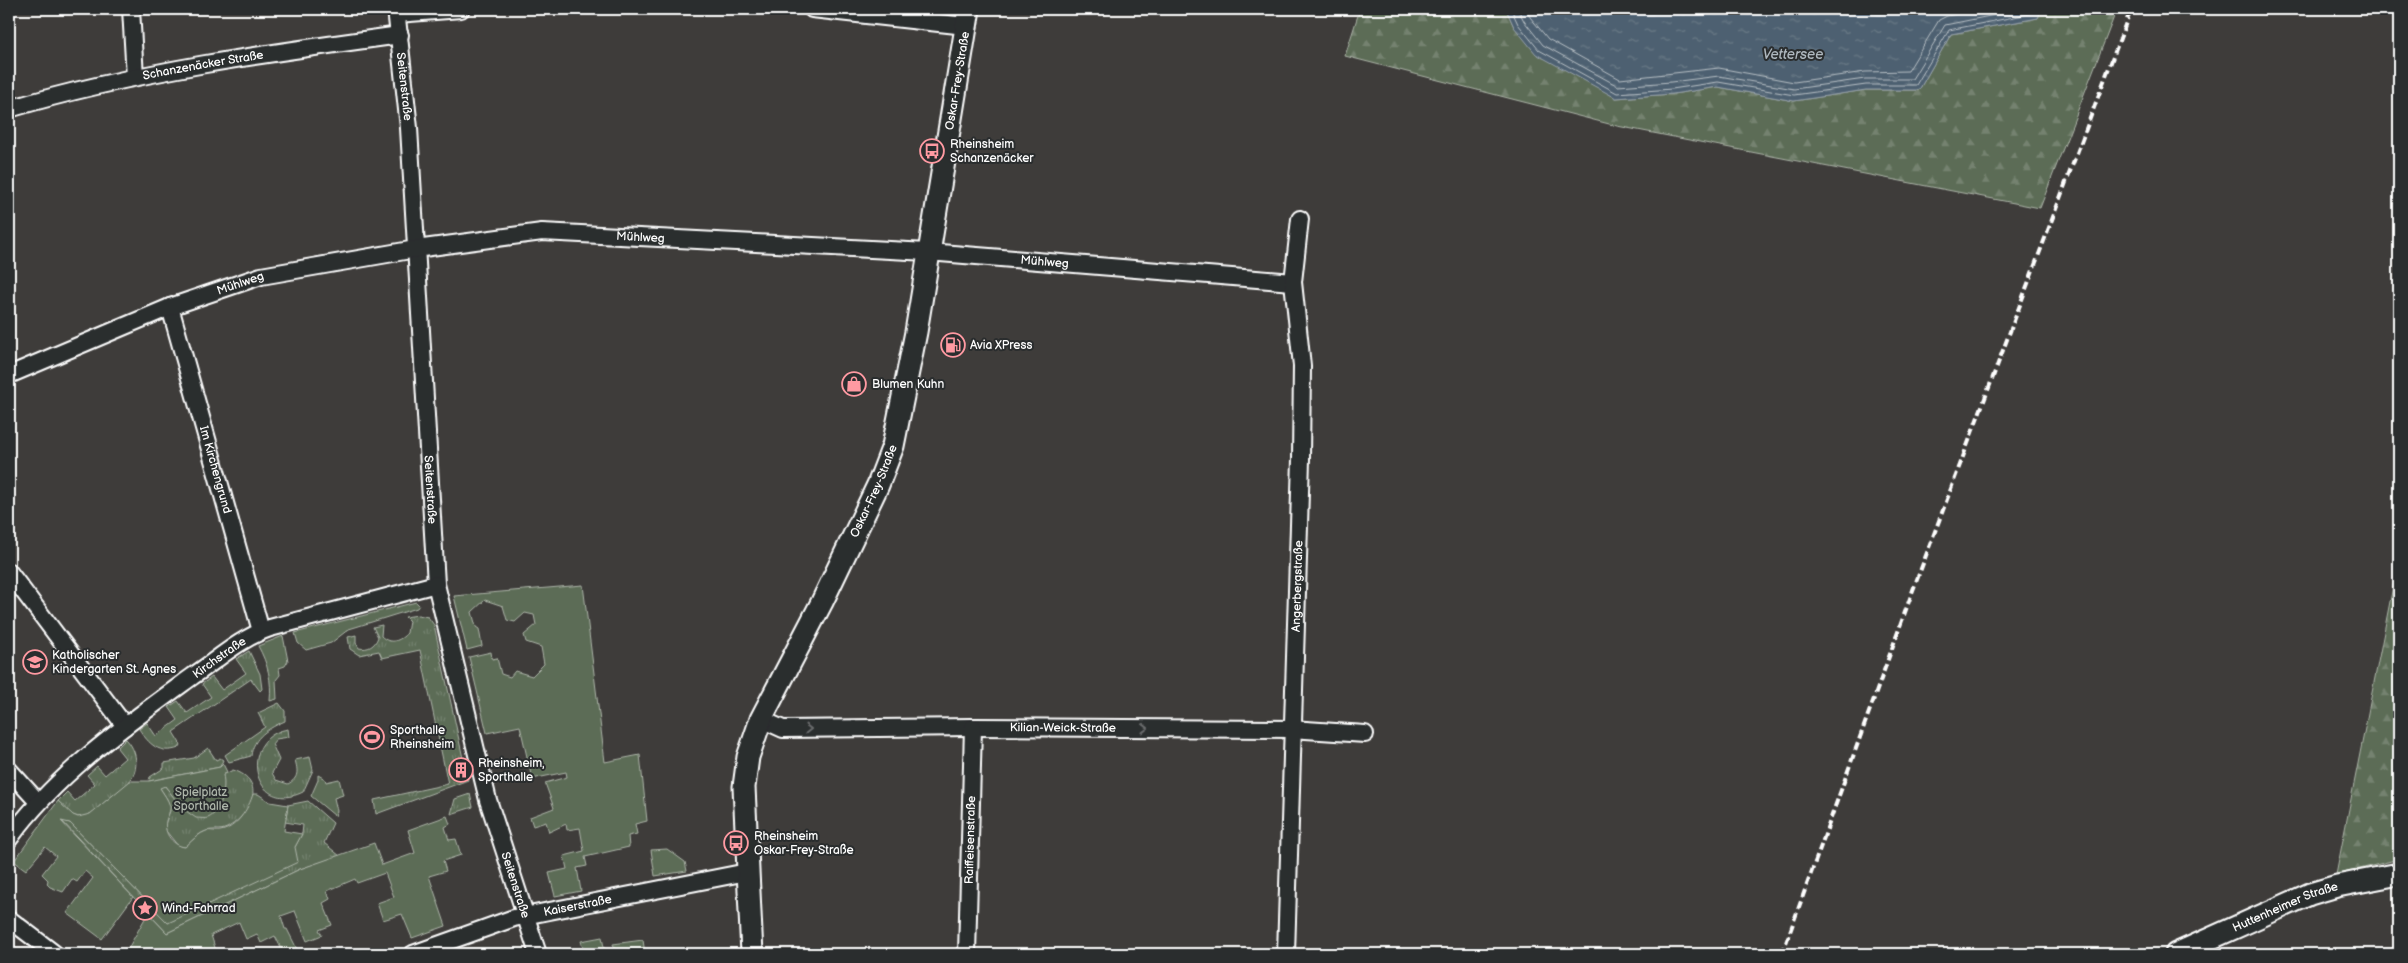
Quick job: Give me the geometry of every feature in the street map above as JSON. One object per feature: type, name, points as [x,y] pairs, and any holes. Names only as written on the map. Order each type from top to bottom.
[{"type":"street","points":[[131,9],[135,77]]},
{"type":"street","points":[[396,11],[462,9]]},
{"type":"street","points":[[812,9],[968,18]]},
{"type":"street","name":"Seitenstraße","points":[[396,11],[410,128],[436,584],[488,800],[538,954]]},
{"type":"street","name":"Oskar-Frey-Straße","points":[[752,954],[744,787],[748,757],[761,719],[822,602],[878,485],[892,446],[914,342],[968,18]]},
{"type":"street","name":"Schanzenäcker Straße","points":[[9,109],[135,77],[266,53],[400,35]]},
{"type":"street","name":"Angerbergstraße","points":[[1286,954],[1291,729],[1301,459],[1302,366],[1293,282],[1300,219]]},
{"type":"street","name":"Mühlweg","points":[[9,375],[170,307],[261,276],[416,249],[542,232],[928,252],[1293,282]]},
{"type":"street","name":"Im Kirchengrund","points":[[170,307],[261,631]]},
{"type":"street","points":[[9,572],[125,726]]},
{"type":"street","name":"Kirchstraße","points":[[9,839],[38,802],[125,726],[246,638],[261,631],[436,584]]},
{"type":"street","name":"Kilian-Weick-Straße","points":[[761,719],[783,729],[973,727],[1291,729],[1364,734]]},
{"type":"street","name":"Raiffeisenstraße","points":[[968,954],[973,727]]},
{"type":"street","points":[[9,770],[38,802]]},
{"type":"street","name":"Kaiserstraße","points":[[414,954],[525,916],[747,872]]},
{"type":"street","name":"Huttenheimer Straße","points":[[2176,954],[2310,894],[2337,886],[2399,874]]},
{"type":"street","points":[[9,919],[55,954]]},
{"type":"green space","points":[[1360,9],[1506,9],[1514,27],[1616,98],[1673,94],[1718,87],[1794,101],[1866,90],[1919,90],[1951,34],[2038,18],[2042,9],[2117,9],[2040,208],[1617,126],[1345,56]]},
{"type":"green space","points":[[2399,556],[2399,859],[2336,875]]},
{"type":"green space","points":[[583,585],[605,762],[640,755],[647,821],[635,824],[637,834],[628,836],[629,847],[585,857],[587,866],[577,868],[581,891],[555,896],[549,873],[567,869],[564,856],[584,851],[580,828],[567,830],[566,824],[549,832],[546,822],[533,826],[530,817],[554,808],[545,783],[567,777],[566,772],[532,779],[520,726],[487,733],[469,657],[491,652],[492,659],[497,658],[501,674],[510,677],[515,671],[532,676],[544,664],[541,647],[526,642],[524,635],[536,625],[534,615],[525,613],[515,622],[507,620],[503,606],[485,600],[472,612],[476,627],[479,629],[482,646],[467,650],[454,596]]},
{"type":"green space","points":[[416,602],[419,605],[417,608],[349,629],[331,643],[306,650],[298,643],[295,633]]},
{"type":"green space","points":[[418,615],[428,617],[434,625],[464,763],[456,765],[459,778],[467,776],[468,780],[376,814],[374,800],[448,784],[420,650],[382,658],[379,651],[359,655],[350,649],[348,637],[356,635],[356,643],[359,648],[368,648],[375,643],[378,637],[373,627],[382,625],[381,636],[384,639],[398,640],[407,633],[409,621],[405,617]]},
{"type":"green space","points":[[283,636],[288,661],[285,666],[279,668],[280,675],[276,680],[277,699],[270,701],[268,673],[258,646]]},
{"type":"green space","points":[[249,651],[260,674],[262,689],[260,691],[251,679],[173,732],[181,745],[179,748],[166,750],[155,747],[139,729],[147,723],[156,736],[178,720],[169,707],[178,701],[187,713],[211,697],[202,684],[212,677],[222,690],[246,673],[236,659]]},
{"type":"green space","points":[[279,703],[285,711],[285,721],[258,738],[252,749],[251,756],[229,762],[225,755],[265,727],[258,713]]},
{"type":"green space","points":[[288,729],[289,737],[276,739],[272,744],[279,760],[272,773],[276,780],[288,784],[296,777],[295,760],[310,757],[313,770],[303,792],[286,797],[272,794],[262,785],[257,773],[257,759],[262,746],[272,735]]},
{"type":"green space","points":[[126,739],[133,749],[136,760],[135,771],[129,782],[97,809],[85,816],[75,816],[58,801],[67,792],[75,801],[95,784],[87,775],[97,766],[105,775],[125,758],[117,748]]},
{"type":"green space","points":[[208,748],[216,760],[220,758],[223,760],[220,767],[149,781],[150,777],[164,768],[164,763],[194,758]]},
{"type":"green space","name":"Spielplatz Sporthalle","points":[[223,764],[227,772],[223,775],[222,799],[217,810],[208,818],[196,818],[183,809],[165,786],[160,788],[170,806],[166,819],[166,830],[170,839],[185,847],[201,833],[226,829],[241,817],[253,794],[258,794],[270,802],[288,805],[284,831],[302,834],[295,847],[298,862],[168,923],[70,823],[61,821],[133,897],[102,939],[67,913],[93,878],[85,871],[77,882],[72,879],[63,892],[50,887],[47,884],[48,880],[42,874],[56,856],[45,847],[26,870],[14,861],[58,801],[73,815],[78,817],[90,814],[130,781],[149,781],[220,767]]},
{"type":"green space","name":"Spielplatz Sporthalle","points":[[233,770],[244,775],[253,789],[249,806],[243,815],[227,828],[207,831],[199,834],[185,847],[178,846],[166,831],[165,824],[170,811],[167,799],[160,788],[161,786],[165,786],[183,809],[223,775]]},
{"type":"green space","points":[[318,775],[325,779],[326,782],[339,779],[343,795],[334,798],[337,811],[335,816],[311,796],[318,780]]},
{"type":"green space","points":[[470,794],[473,807],[451,814],[455,799]]},
{"type":"green space","points":[[308,801],[333,823],[324,843],[340,856],[300,869],[167,933],[61,820],[70,823],[168,923],[295,847],[302,834],[303,825],[285,822],[288,805]]},
{"type":"green space","points":[[447,816],[450,824],[445,827],[449,840],[456,839],[461,855],[443,861],[446,871],[429,876],[446,926],[412,938],[402,914],[383,920],[377,903],[394,897],[385,873],[357,883],[355,879],[327,891],[330,899],[323,903],[332,925],[319,930],[322,935],[307,941],[295,911],[281,916],[285,929],[287,929],[298,951],[284,954],[275,936],[261,943],[257,934],[246,939],[239,922],[211,935],[217,954],[125,954],[148,913],[167,933],[300,869],[374,843],[382,865],[415,853],[408,830]]},
{"type":"green space","points":[[667,849],[685,862],[687,871],[655,876],[651,850]]},
{"type":"green space","points":[[602,937],[605,953],[615,951],[613,944],[643,940],[645,954],[585,954],[581,941]]},
{"type":"water","name":"Vettersee","points":[[1506,9],[2042,9],[2038,18],[1951,34],[1919,90],[1866,90],[1794,101],[1718,87],[1673,94],[1616,98],[1536,54],[1514,27]]},
{"type":"railway","points":[[1782,954],[1913,590],[2131,9]]},
{"type":"place","name":"Rheinsheim Schanzenäcker","points":[[932,151]]},
{"type":"place","name":"Avia XPress","points":[[953,345]]},
{"type":"place","name":"Blumen Kuhn","points":[[854,384]]},
{"type":"place","name":"Katholischer Kindergarten St. Agnes","points":[[35,662]]},
{"type":"place","name":"Sporthalle Rheinsheim","points":[[372,737]]},
{"type":"place","name":"Rheinsheim, Sporthalle","points":[[461,770]]},
{"type":"place","name":"Rheinsheim Oskar-Frey-Straße","points":[[736,843]]},
{"type":"place","name":"Wind-Fahrrad","points":[[145,908]]}]
